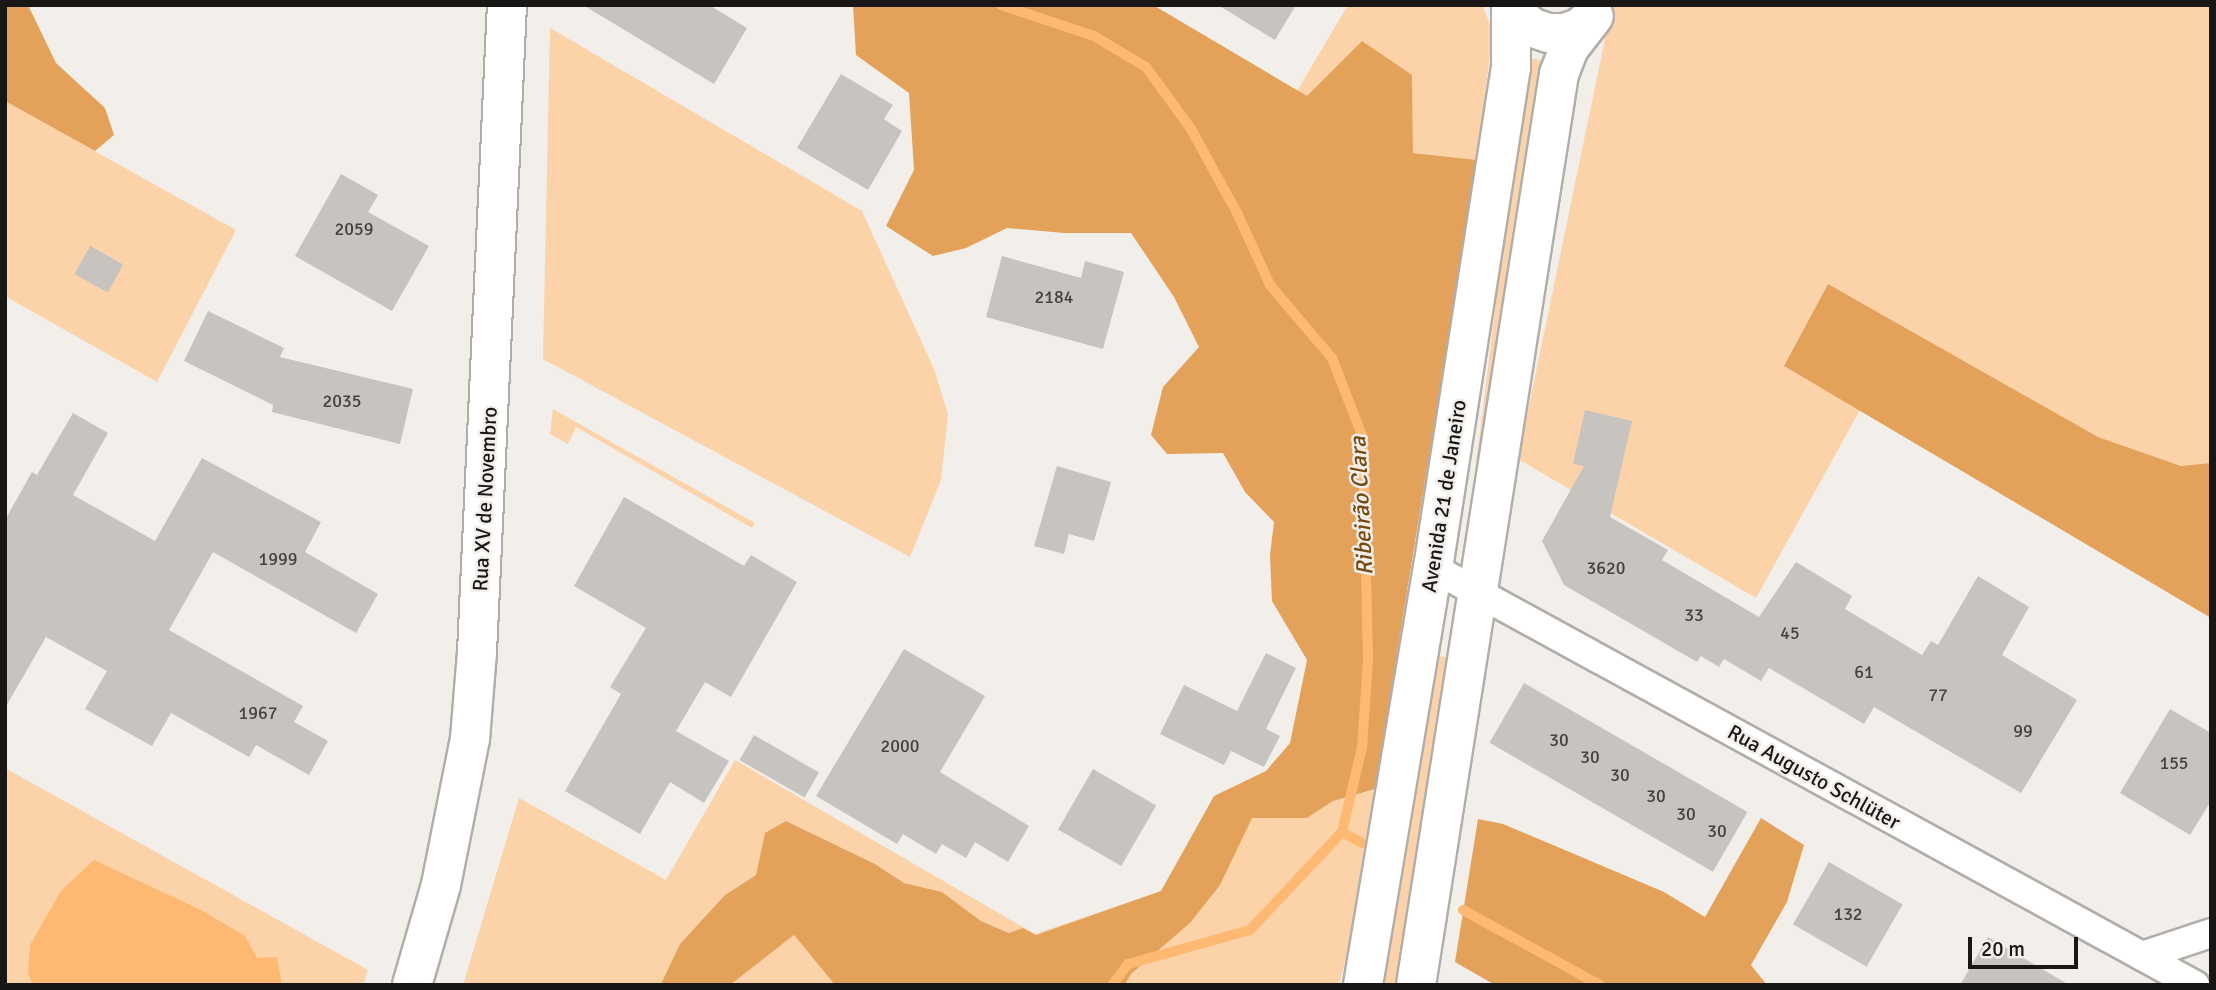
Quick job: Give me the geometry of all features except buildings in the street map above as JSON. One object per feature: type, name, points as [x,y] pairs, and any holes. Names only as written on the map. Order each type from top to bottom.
[{"type":"main road","name":"Rua XV de Novembro","points":[[412,985],[441,885],[470,739],[477,652],[508,5]]},
{"type":"main road","points":[[1511,5],[1520,18],[1533,28],[1548,33],[1564,33],[1597,12]]},
{"type":"main road","name":"Avenida 21 de Janeiro","points":[[1363,985],[1433,568],[1511,67],[1511,5]]},
{"type":"main road","points":[[1416,985],[1559,74],[1569,48],[1597,12]]},
{"type":"street","name":"Rua Augusto Schlüter","points":[[1433,568],[2195,985]]},
{"type":"street","points":[[2142,956],[2211,933]]},
{"type":"shaded area","points":[[5,5],[28,5],[56,63],[105,108],[114,135],[95,151],[5,101]]},
{"type":"shaded area","points":[[853,5],[1153,5],[1307,96],[1362,41],[1412,75],[1413,153],[1477,160],[1375,789],[1333,801],[1307,818],[1252,818],[1220,885],[1190,923],[1131,974],[1125,985],[835,985],[794,935],[730,985],[661,984],[680,944],[725,895],[756,875],[765,833],[786,821],[875,864],[904,883],[942,892],[981,921],[1009,933],[1023,928],[1036,935],[1161,891],[1214,796],[1266,771],[1290,743],[1307,660],[1272,601],[1270,555],[1274,522],[1245,492],[1223,453],[1167,454],[1151,435],[1163,387],[1199,347],[1174,297],[1131,233],[1064,233],[1007,228],[966,248],[933,256],[886,226],[914,170],[909,93],[856,55]]},
{"type":"shaded area","points":[[1348,5],[1482,5],[1493,31],[1477,160],[1413,153],[1412,75],[1307,97],[1297,91]]},
{"type":"shaded area","points":[[1612,5],[2211,5],[2211,463],[2181,466],[2098,437],[1828,284],[1784,366],[1860,410],[1756,598],[1518,459]]},
{"type":"shaded area","points":[[550,28],[862,211],[934,369],[948,414],[941,480],[910,557],[543,359]]},
{"type":"shaded area","points":[[1526,58],[1542,60],[1486,517],[1470,515]]},
{"type":"shaded area","points":[[5,101],[236,230],[157,382],[5,296]]},
{"type":"shaded area","points":[[1828,284],[2098,437],[2181,466],[2211,463],[2211,618],[1784,366]]},
{"type":"shaded area","points":[[553,409],[755,523],[752,528],[576,427],[568,444],[550,434]]},
{"type":"shaded area","points":[[1436,656],[1448,657],[1424,820],[1395,985],[1383,985]]},
{"type":"shaded area","points":[[735,760],[1035,934],[1161,891],[1036,935],[1010,933],[981,921],[942,892],[904,883],[875,864],[786,821],[765,834],[756,875],[725,895],[661,984],[664,985],[463,985],[519,798],[666,880]]},
{"type":"shaded area","points":[[5,768],[368,970],[363,985],[5,985]]},
{"type":"shaded area","points":[[1375,789],[1351,940],[1339,985],[1125,985],[1131,974],[1190,923],[1214,796],[1253,818],[1307,818],[1333,801]]},
{"type":"shaded area","points":[[1761,818],[1804,845],[1787,902],[1751,965],[1767,985],[1495,985],[1455,962],[1478,819],[1503,824],[1664,892],[1705,917]]},
{"type":"shaded area","points":[[94,860],[201,910],[245,936],[257,958],[277,957],[282,985],[33,985],[28,973],[30,945],[61,891]]},
{"type":"shaded area","points":[[794,935],[835,985],[730,985]]},
{"type":"waterway","name":"Ribeirão Clara","points":[[1001,5],[1094,36],[1146,67],[1191,129],[1238,215],[1270,285],[1332,358],[1363,438],[1368,660],[1362,747],[1342,832],[1250,930],[1128,964],[1112,985]]},
{"type":"waterway","points":[[1342,832],[1362,843]]},
{"type":"waterway","points":[[1463,910],[1600,985]]}]
